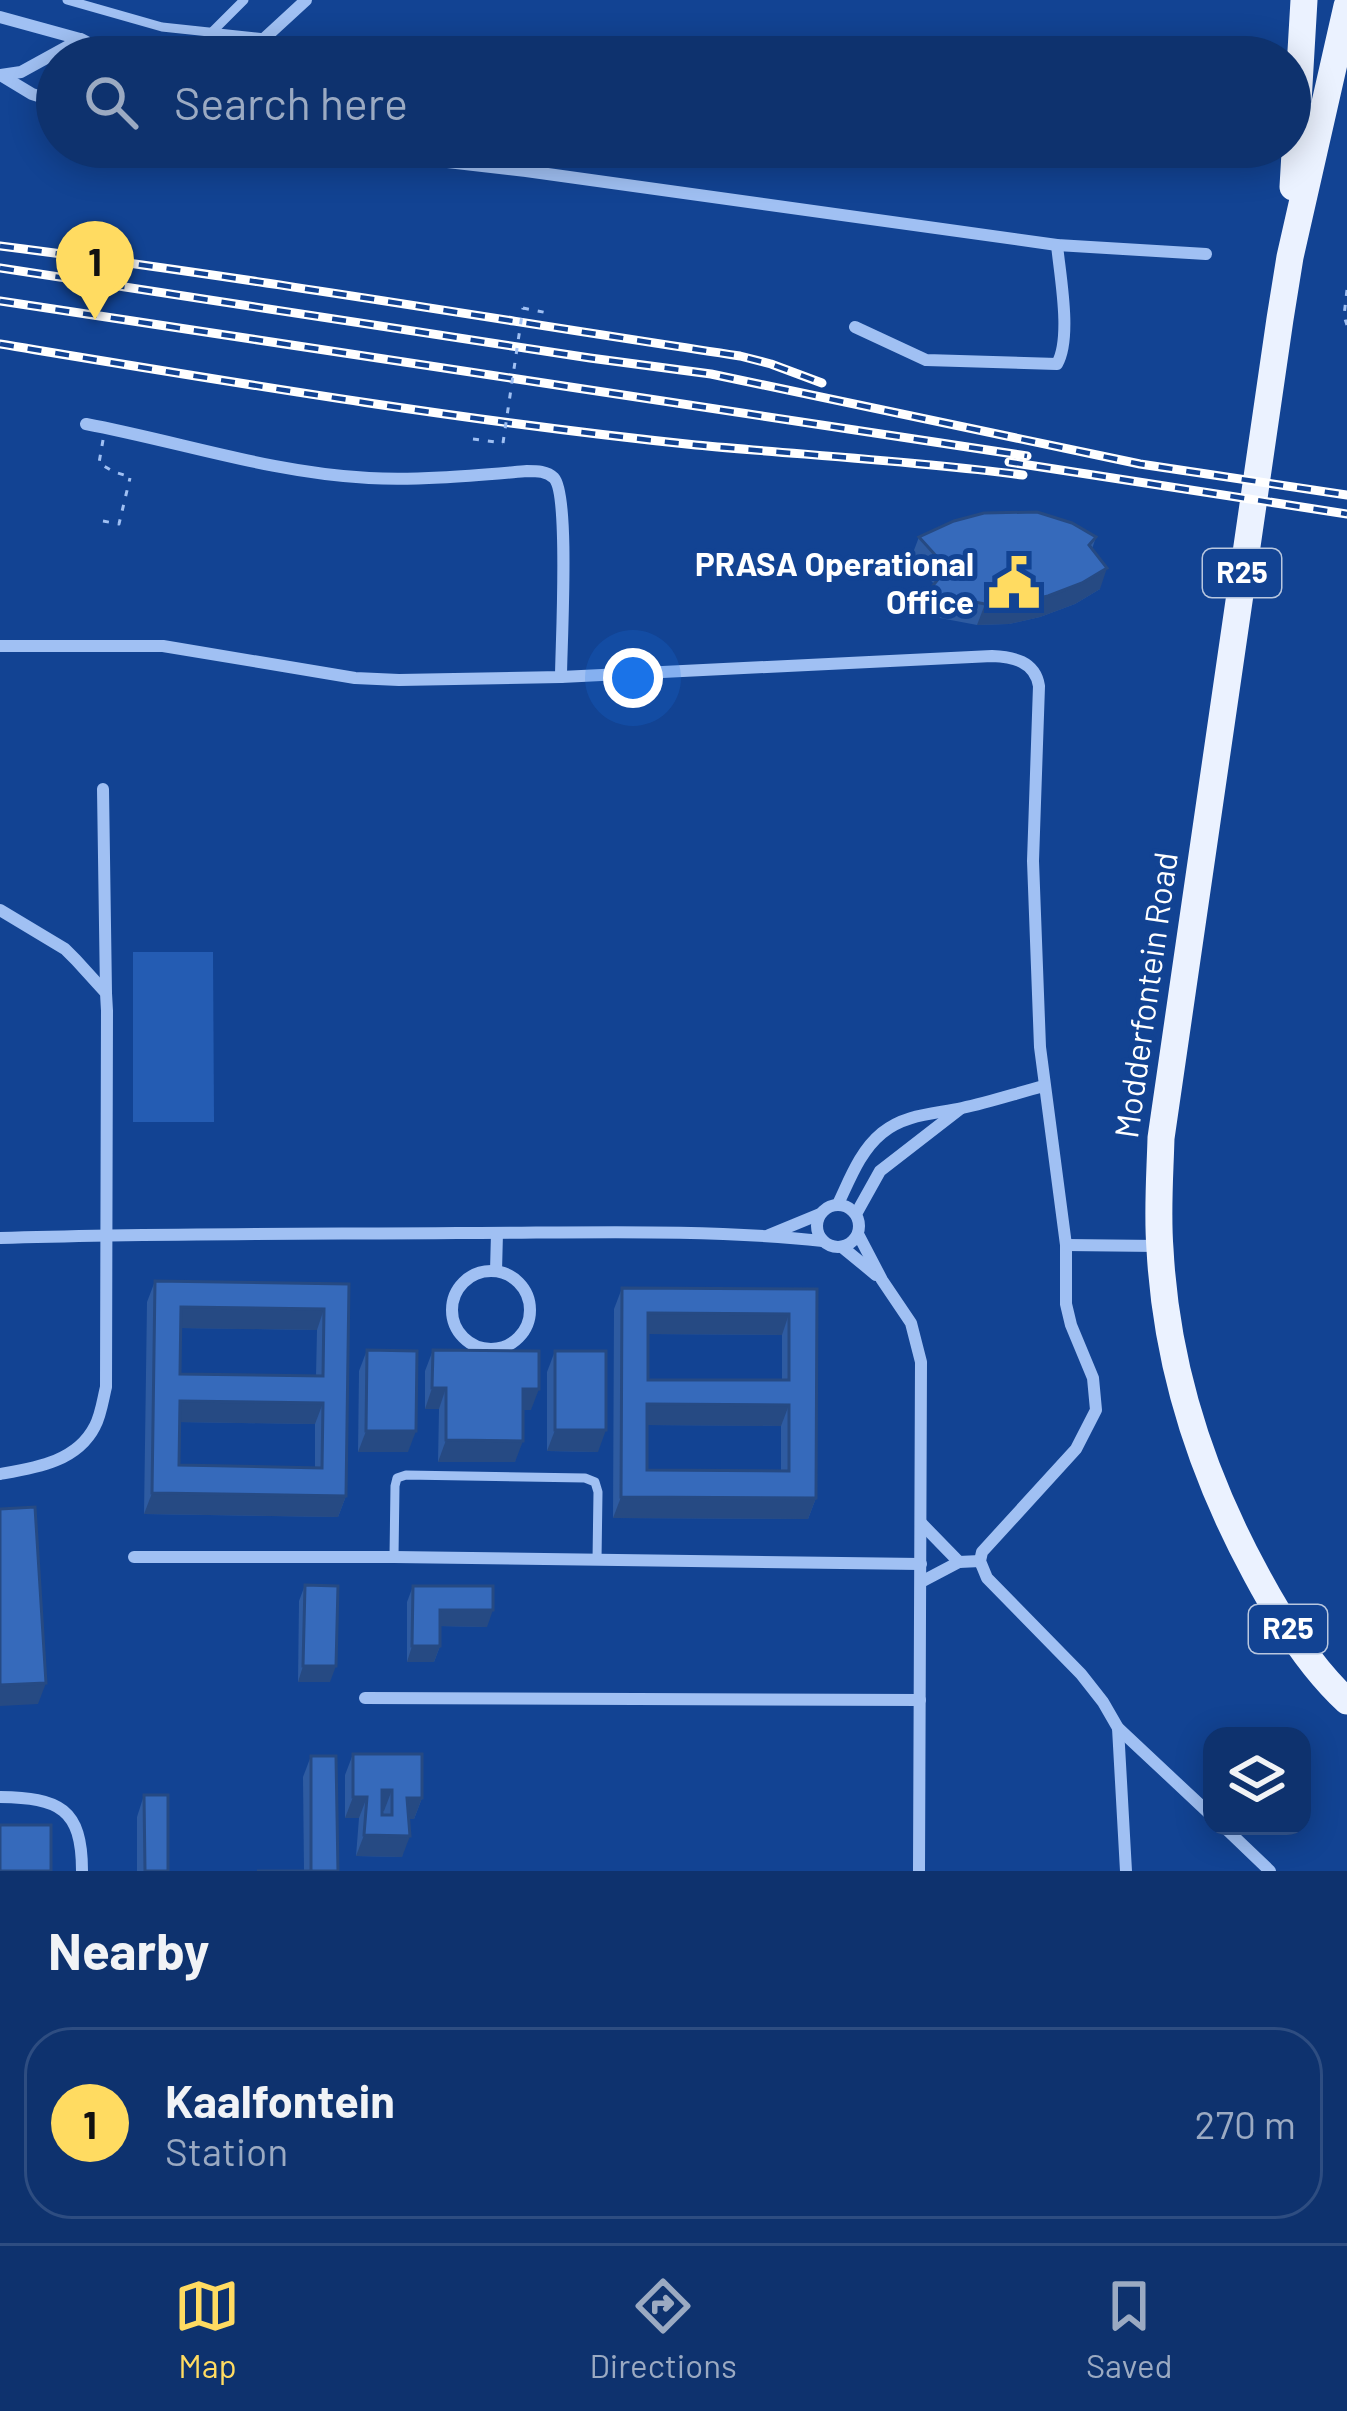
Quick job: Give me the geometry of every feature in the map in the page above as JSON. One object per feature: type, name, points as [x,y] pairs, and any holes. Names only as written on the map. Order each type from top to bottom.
[{"type":"main road","name":"Modderfontein Road","points":[[1302,36],[1304,0]]},
{"type":"main road","name":"Modderfontein Road","points":[[1311,165],[1347,6]]},
{"type":"main road","name":"Modderfontein Road","points":[[1290,257],[1295,168]]},
{"type":"main road","name":"Modderfontein Road","points":[[1310,168],[1290,257],[1174,1034],[1161,1138],[1159,1246],[1164,1301],[1184,1403],[1216,1495],[1293,1636],[1347,1701]]},
{"type":"street","points":[[267,36],[306,0]]},
{"type":"street","points":[[0,17],[70,36]]},
{"type":"street","points":[[0,75],[21,73],[36,64]]},
{"type":"street","points":[[0,75],[36,95]]},
{"type":"street","points":[[500,168],[1057,244],[1207,254]]},
{"type":"street","points":[[855,326],[926,360],[1057,364],[1064,334],[1057,244]]},
{"type":"street","points":[[86,424],[239,461],[340,476],[527,470],[550,475],[557,481],[563,510],[561,677]]},
{"type":"street","points":[[0,646],[163,646],[356,678],[561,677],[992,656],[1028,666],[1039,686],[1033,861],[1044,1086],[1066,1246],[1068,1314],[1094,1378],[1096,1410],[1076,1449],[982,1552],[980,1562],[987,1578],[1081,1674],[1118,1728],[1203,1808]]},
{"type":"street","points":[[0,1474],[42,1467],[76,1450],[95,1427],[106,1387],[103,789]]},
{"type":"street","points":[[0,910],[65,949],[106,993]]},
{"type":"street","points":[[838,1204],[863,1154],[882,1133],[931,1112],[1044,1086]]},
{"type":"street","points":[[856,1214],[880,1171],[961,1108]]},
{"type":"street","points":[[882,1133],[899,1155]]},
{"type":"street","points":[[768,1235],[831,1205],[852,1209],[859,1220],[858,1234],[911,1323],[921,1362],[919,1871]]},
{"type":"street","points":[[820,1214],[817,1228],[823,1240],[842,1247],[882,1280]]},
{"type":"street","points":[[496,1271],[497,1233]]},
{"type":"street","points":[[0,1238],[497,1233],[768,1235],[823,1240]]},
{"type":"street","points":[[842,1247],[858,1234]]},
{"type":"street","points":[[1066,1246],[1159,1246]]},
{"type":"street","points":[[496,1271],[520,1283],[531,1308],[529,1322],[513,1344],[486,1350],[463,1339],[455,1327],[453,1300],[468,1278],[496,1271]]},
{"type":"street","points":[[922,1524],[959,1562]]},
{"type":"street","points":[[134,1557],[921,1564]]},
{"type":"street","points":[[921,1582],[959,1562],[980,1562]]},
{"type":"street","points":[[364,1698],[920,1700]]},
{"type":"street","points":[[1118,1728],[1126,1871]]},
{"type":"street","points":[[0,1797],[41,1799],[65,1812],[80,1833],[82,1871]]},
{"type":"street","points":[[1232,1835],[1270,1871]]},
{"type":"lane","points":[[67,0],[161,27],[243,36]]},
{"type":"lane","points":[[211,33],[244,0]]},
{"type":"lane","points":[[394,1557],[394,1486],[406,1474],[595,1482],[597,1560]]},
{"type":"path","points":[[1347,290],[1347,326]]},
{"type":"path","points":[[473,439],[503,443],[524,308],[548,313]]},
{"type":"path","points":[[103,521],[119,524],[131,477],[99,463],[106,428]]},
{"type":"shaded area","points":[[133,952],[213,952],[214,1122],[133,1122]]},
{"type":"building","name":"PRASA Operational Office","points":[[1037,512],[1096,537],[1089,545],[1107,568],[1082,583],[1017,603],[985,604],[927,593],[947,568],[919,537],[984,513]]},
{"type":"building","points":[[155,1281],[349,1284],[346,1496],[152,1493]],"holes":[[[181,1307],[324,1309],[323,1376],[180,1374]],[[180,1401],[323,1403],[322,1468],[179,1465]]]},
{"type":"building","points":[[622,1288],[817,1289],[816,1498],[621,1497]],"holes":[[[648,1313],[789,1314],[789,1380],[648,1380]],[[647,1404],[789,1405],[789,1471],[647,1470]]]},
{"type":"building","points":[[367,1350],[417,1351],[416,1431],[366,1431]]},
{"type":"building","points":[[433,1350],[539,1351],[539,1389],[523,1389],[523,1441],[446,1440],[446,1388],[432,1388]]},
{"type":"building","points":[[555,1351],[606,1351],[606,1430],[555,1430]]},
{"type":"building","points":[[35,1507],[46,1683],[0,1685],[0,1509]]},
{"type":"building","points":[[305,1585],[338,1586],[336,1666],[303,1666]]},
{"type":"building","points":[[413,1586],[493,1586],[493,1610],[440,1610],[440,1646],[412,1646]]},
{"type":"building","points":[[353,1754],[422,1754],[422,1798],[407,1798],[410,1836],[364,1835],[367,1797],[353,1797]],"holes":[[[382,1790],[392,1790],[392,1815],[382,1815]]]},
{"type":"building","points":[[311,1756],[336,1756],[338,1871],[311,1871]]},
{"type":"building","points":[[144,1795],[168,1795],[168,1871],[145,1871]]},
{"type":"building","points":[[0,1825],[51,1825],[51,1871],[0,1871]]},
{"type":"railway","points":[[0,246],[740,356],[822,383]]},
{"type":"railway","points":[[0,268],[711,374],[1140,464],[1347,495]]},
{"type":"railway","points":[[0,301],[1027,456]]},
{"type":"railway","points":[[0,344],[521,424],[1023,475]]},
{"type":"railway","points":[[1009,462],[1347,514]]},
{"type":"place","name":"Kaalfontein","points":[[95,320]]},
{"type":"place","name":"PRASA Operational Office","points":[[1014,583]]}]
